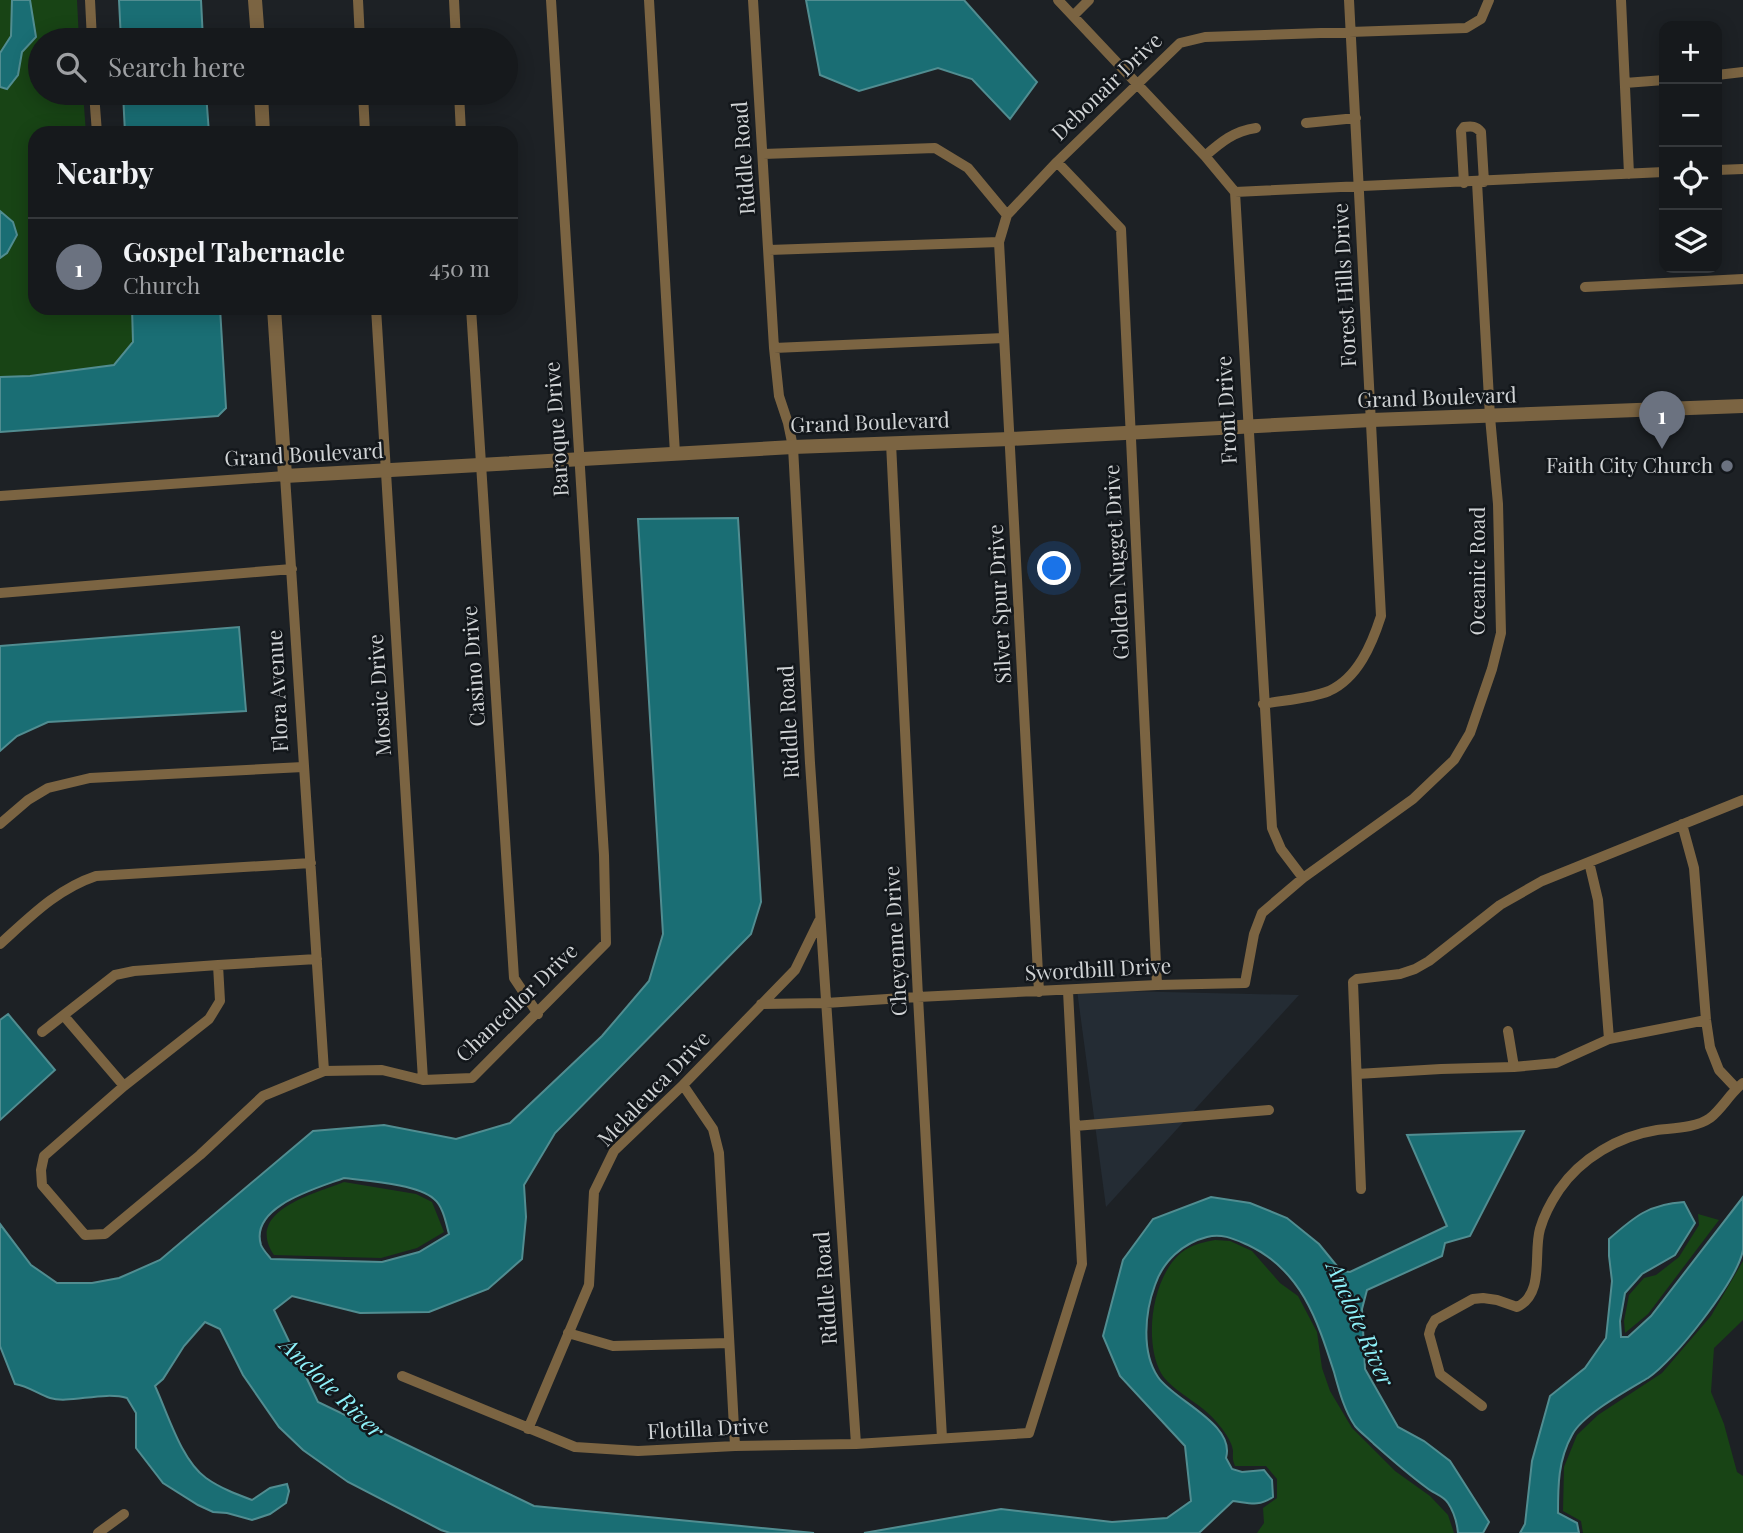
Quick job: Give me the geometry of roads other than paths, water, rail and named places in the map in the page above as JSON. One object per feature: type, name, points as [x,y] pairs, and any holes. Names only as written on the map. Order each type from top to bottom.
[{"type":"street","points":[[90,0],[91,28]]},
{"type":"street","points":[[255,0],[257,28]]},
{"type":"street","points":[[358,0],[359,28]]},
{"type":"street","points":[[454,0],[455,28]]},
{"type":"street","name":"Baroque Drive","points":[[551,0],[604,855]]},
{"type":"street","points":[[649,0],[675,454]]},
{"type":"street","name":"Riddle Road","points":[[753,0],[774,348],[779,396],[789,423],[793,447],[826,1003],[856,1444]]},
{"type":"street","points":[[1058,0],[1205,156],[1235,192],[1659,173]]},
{"type":"street","points":[[1073,16],[1089,0]]},
{"type":"street","name":"Forest Hills Drive","points":[[1263,704],[1330,691],[1352,674],[1372,645],[1381,616],[1349,0]]},
{"type":"street","name":"Debonair Drive","points":[[1007,215],[1056,162],[1180,43],[1205,37],[1466,28],[1482,19],[1489,0]]},
{"type":"street","points":[[1620,0],[1629,174]]},
{"type":"street","points":[[1722,74],[1743,72]]},
{"type":"street","points":[[1625,83],[1659,80]]},
{"type":"street","points":[[95,105],[96,126]]},
{"type":"street","points":[[262,105],[263,126]]},
{"type":"street","points":[[364,105],[365,126]]},
{"type":"street","points":[[460,105],[461,126]]},
{"type":"street","points":[[1306,123],[1356,118]]},
{"type":"street","name":"Oceanic Road","points":[[1303,877],[1413,799],[1454,760],[1470,733],[1501,633],[1498,504],[1490,417],[1480,182],[1481,132],[1472,126],[1464,127],[1461,131],[1464,183]]},
{"type":"street","points":[[1205,156],[1227,137],[1256,128]]},
{"type":"street","points":[[763,154],[935,148],[968,168],[1007,215]]},
{"type":"street","name":"Golden Nugget Drive","points":[[1056,162],[1121,229],[1157,985]]},
{"type":"street","points":[[1722,170],[1743,169]]},
{"type":"street","name":"Front Drive","points":[[1235,192],[1272,828],[1281,849],[1303,877]]},
{"type":"street","name":"Silver Spur Drive","points":[[1007,215],[999,242],[1039,992]]},
{"type":"street","points":[[769,250],[999,242]]},
{"type":"street","points":[[1585,287],[1743,279]]},
{"type":"street","name":"Flora Avenue","points":[[274,315],[324,1071]]},
{"type":"street","name":"Mosaic Drive","points":[[376,315],[423,1080]]},
{"type":"street","name":"Casino Drive","points":[[471,315],[514,978],[538,1014]]},
{"type":"street","points":[[774,348],[1004,338]]},
{"type":"street","name":"Grand Boulevard","points":[[0,496],[578,458],[1372,420],[1743,406]]},
{"type":"street","name":"Cheyenne Drive","points":[[891,443],[942,1438]]},
{"type":"street","points":[[0,593],[292,569]]},
{"type":"street","points":[[0,824],[28,800],[48,788],[90,778],[303,766]]},
{"type":"street","points":[[1361,1189],[1352,987],[1357,979],[1400,974],[1415,969],[1500,905],[1542,881],[1743,800]]},
{"type":"street","points":[[1482,1406],[1440,1374],[1429,1334],[1435,1320],[1463,1304],[1483,1298],[1517,1307],[1525,1303],[1531,1293],[1537,1268],[1539,1231],[1547,1209],[1579,1166],[1627,1137],[1694,1125],[1709,1119],[1740,1086],[1719,1070],[1710,1047],[1694,868],[1682,824]]},
{"type":"street","name":"Chancellor Drive","points":[[124,1086],[44,1156],[42,1185],[85,1235],[105,1234],[200,1155],[263,1096],[324,1071],[382,1070],[423,1080],[472,1079],[606,943],[604,855]]},
{"type":"street","points":[[1589,862],[1598,900],[1609,1039]]},
{"type":"street","points":[[0,944],[54,896],[78,882],[96,876],[310,863]]},
{"type":"street","name":"Swordbill Drive","points":[[761,1004],[826,1003],[1157,985],[1245,984],[1254,934],[1262,913],[1303,877]]},
{"type":"street","name":"Melaleuca Drive","points":[[528,1429],[589,1285],[594,1192],[614,1151],[684,1085],[795,970],[821,919]]},
{"type":"street","points":[[42,1032],[115,975],[134,971],[317,959]]},
{"type":"street","points":[[64,1016],[124,1086],[209,1019],[219,1001],[218,965]]},
{"type":"street","points":[[1068,991],[1075,1126],[1269,1110]]},
{"type":"street","points":[[1357,1074],[1556,1063],[1609,1039],[1706,1020]]},
{"type":"street","points":[[1508,1031],[1514,1067]]},
{"type":"street","points":[[684,1085],[713,1129],[719,1153],[735,1446]]},
{"type":"street","name":"Flotilla Drive","points":[[402,1376],[575,1447],[638,1451],[856,1444],[1029,1433],[1082,1264],[1075,1126]]},
{"type":"street","points":[[568,1333],[613,1346],[729,1343]]},
{"type":"street","points":[[98,1533],[124,1514]]},
{"type":"water","points":[[12,0],[30,0],[35,28],[28,28],[28,46],[22,52],[18,75],[7,89],[0,87],[0,53],[11,36]]},
{"type":"water","points":[[119,0],[201,0],[202,28],[120,28]]},
{"type":"water","points":[[806,0],[964,0],[1037,82],[1010,119],[972,79],[938,68],[859,91],[820,75]]},
{"type":"water","points":[[124,105],[207,105],[208,126],[125,126]]},
{"type":"water","points":[[0,211],[13,222],[17,235],[7,253],[0,258]]},
{"type":"water","points":[[132,315],[220,315],[226,408],[218,416],[0,432],[0,377],[30,376],[114,365],[133,342]]},
{"type":"water","points":[[738,518],[761,902],[751,934],[555,1133],[524,1185],[526,1217],[522,1259],[488,1289],[429,1312],[360,1313],[292,1296],[274,1310],[318,1402],[534,1506],[814,1533],[450,1533],[441,1530],[348,1482],[303,1450],[279,1427],[243,1375],[220,1329],[205,1322],[155,1386],[176,1436],[197,1470],[222,1488],[252,1500],[270,1488],[287,1484],[289,1491],[286,1503],[270,1514],[252,1520],[213,1512],[163,1483],[136,1448],[136,1413],[127,1398],[50,1398],[15,1384],[0,1346],[0,1224],[31,1265],[57,1283],[92,1283],[119,1278],[160,1260],[313,1131],[384,1125],[456,1139],[510,1123],[602,1036],[649,981],[663,934],[638,519]],"holes":[[[344,1178],[404,1187],[426,1194],[440,1206],[449,1234],[419,1252],[382,1262],[271,1259],[261,1245],[260,1231],[265,1219],[275,1209],[303,1193]]]},
{"type":"water","points":[[239,627],[246,711],[48,722],[17,736],[0,751],[0,646]]},
{"type":"water","points":[[8,1014],[55,1070],[0,1120],[0,1020]]},
{"type":"water","name":"Anclote River","points":[[1524,1131],[1470,1236],[1445,1243],[1442,1256],[1367,1290],[1362,1309],[1365,1369],[1398,1427],[1424,1441],[1450,1461],[1489,1522],[1483,1533],[1458,1533],[1454,1514],[1446,1501],[1407,1472],[1355,1426],[1342,1400],[1328,1352],[1313,1315],[1294,1282],[1266,1255],[1228,1237],[1218,1236],[1198,1240],[1182,1248],[1163,1268],[1155,1285],[1147,1319],[1149,1356],[1158,1377],[1166,1386],[1213,1423],[1222,1434],[1227,1446],[1226,1458],[1232,1469],[1242,1472],[1264,1470],[1272,1480],[1273,1497],[1258,1503],[1233,1501],[1199,1533],[864,1533],[1001,1509],[1112,1522],[1167,1518],[1191,1501],[1185,1446],[1120,1376],[1103,1336],[1123,1260],[1153,1219],[1211,1197],[1250,1203],[1287,1218],[1319,1244],[1341,1271],[1350,1272],[1447,1226],[1407,1135]]},
{"type":"water","points":[[1743,1197],[1743,1250],[1717,1300],[1688,1338],[1659,1369],[1585,1419],[1567,1444],[1560,1473],[1558,1513],[1577,1523],[1579,1533],[1520,1533],[1525,1524],[1532,1461],[1550,1396],[1585,1368],[1606,1338],[1612,1281],[1609,1239],[1643,1213],[1672,1203],[1684,1202],[1695,1223],[1675,1255],[1642,1274],[1625,1293],[1620,1321],[1621,1337],[1628,1337],[1651,1316]]},
{"type":"place","name":"Gospel Tabernacle","points":[[1662,449]]},
{"type":"place","name":"Faith City Church","points":[[1727,466]]}]
